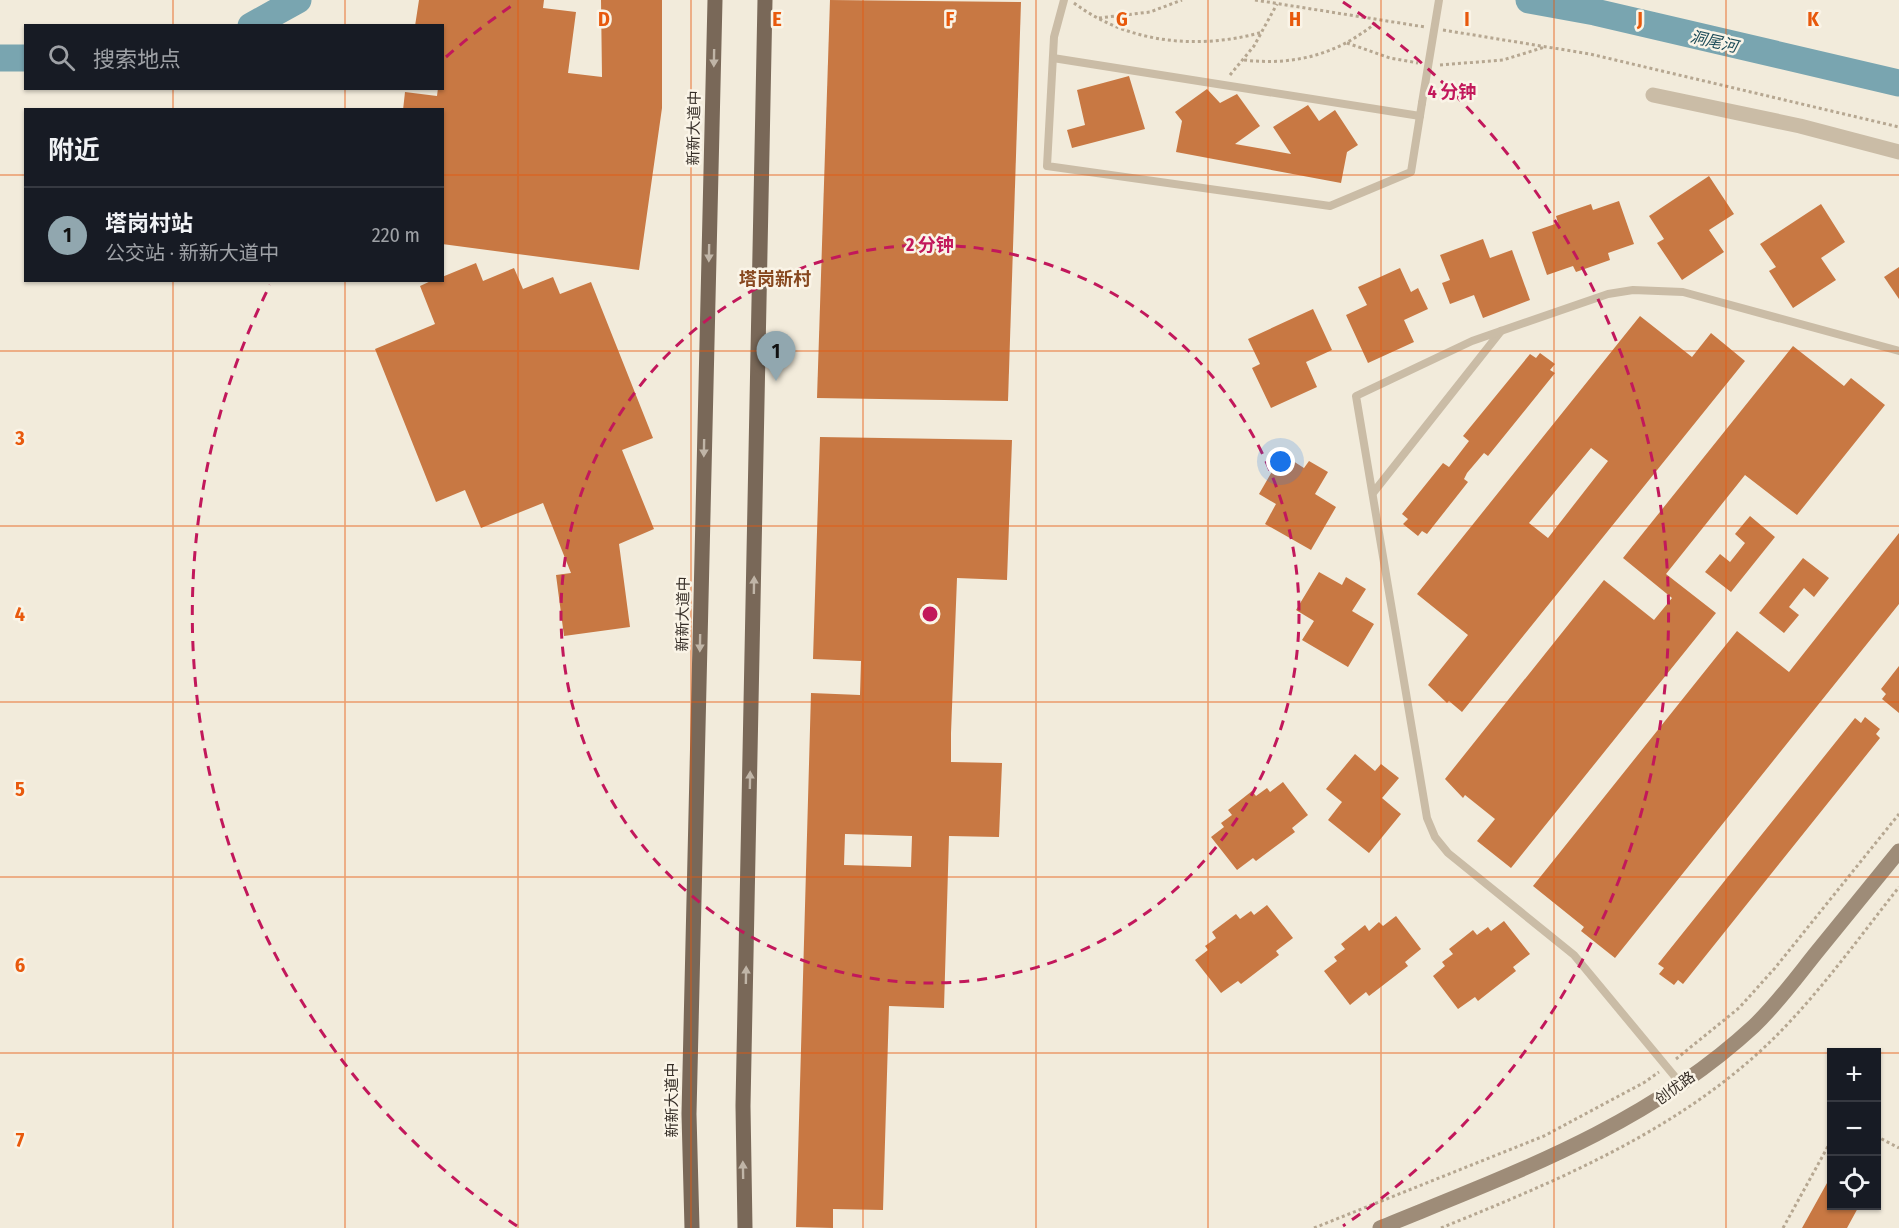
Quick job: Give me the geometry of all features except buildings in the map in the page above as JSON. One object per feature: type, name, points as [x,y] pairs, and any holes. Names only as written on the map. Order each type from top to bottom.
[{"type":"main road","name":"新新大道中","points":[[692,1228],[689,1114],[715,0]]},
{"type":"main road","points":[[745,1228],[742,1106],[765,0]]},
{"type":"street","points":[[1653,95],[1800,126],[1899,152]]},
{"type":"street","name":"创优路","points":[[1380,1228],[1553,1157],[1657,1102],[1756,1024],[1793,982],[1899,850]]},
{"type":"lane","points":[[1064,0],[1054,37],[1047,166],[1330,206],[1411,172],[1439,0]]},
{"type":"lane","points":[[1053,58],[1420,116]]},
{"type":"lane","points":[[1681,1084],[1574,955],[1448,853],[1435,837],[1427,818],[1356,396],[1472,341],[1608,294],[1658,290],[1683,292],[1899,351]]},
{"type":"lane","points":[[1373,493],[1502,330]]},
{"type":"path","points":[[1070,0],[1097,18],[1132,33],[1179,42],[1226,41],[1263,32]]},
{"type":"path","points":[[1097,18],[1150,12],[1182,0]]},
{"type":"path","points":[[1255,0],[1590,54],[1899,127]]},
{"type":"path","points":[[1220,84],[1244,60],[1263,32],[1277,3]]},
{"type":"path","points":[[1244,60],[1297,60],[1347,43],[1379,20]]},
{"type":"path","points":[[1347,43],[1390,58],[1424,64]]},
{"type":"path","points":[[1435,65],[1492,62],[1546,47]]},
{"type":"path","points":[[1314,1228],[1544,1136],[1645,1082],[1739,1008],[1775,968],[1899,814]]},
{"type":"path","points":[[1881,1139],[1899,1148]]},
{"type":"path","points":[[1783,1228],[1827,1148]]},
{"type":"waterway","name":"洞尾河","points":[[255,24],[298,0]]},
{"type":"waterway","name":"洞尾河","points":[[1529,0],[1595,12],[1899,83]]},
{"type":"waterway","name":"洞尾河","points":[[0,58],[24,58]]},
{"type":"place","name":"塔岗村站","points":[[776,381]]},
{"type":"district","name":"塔岗新村","points":[[775,279]]}]
